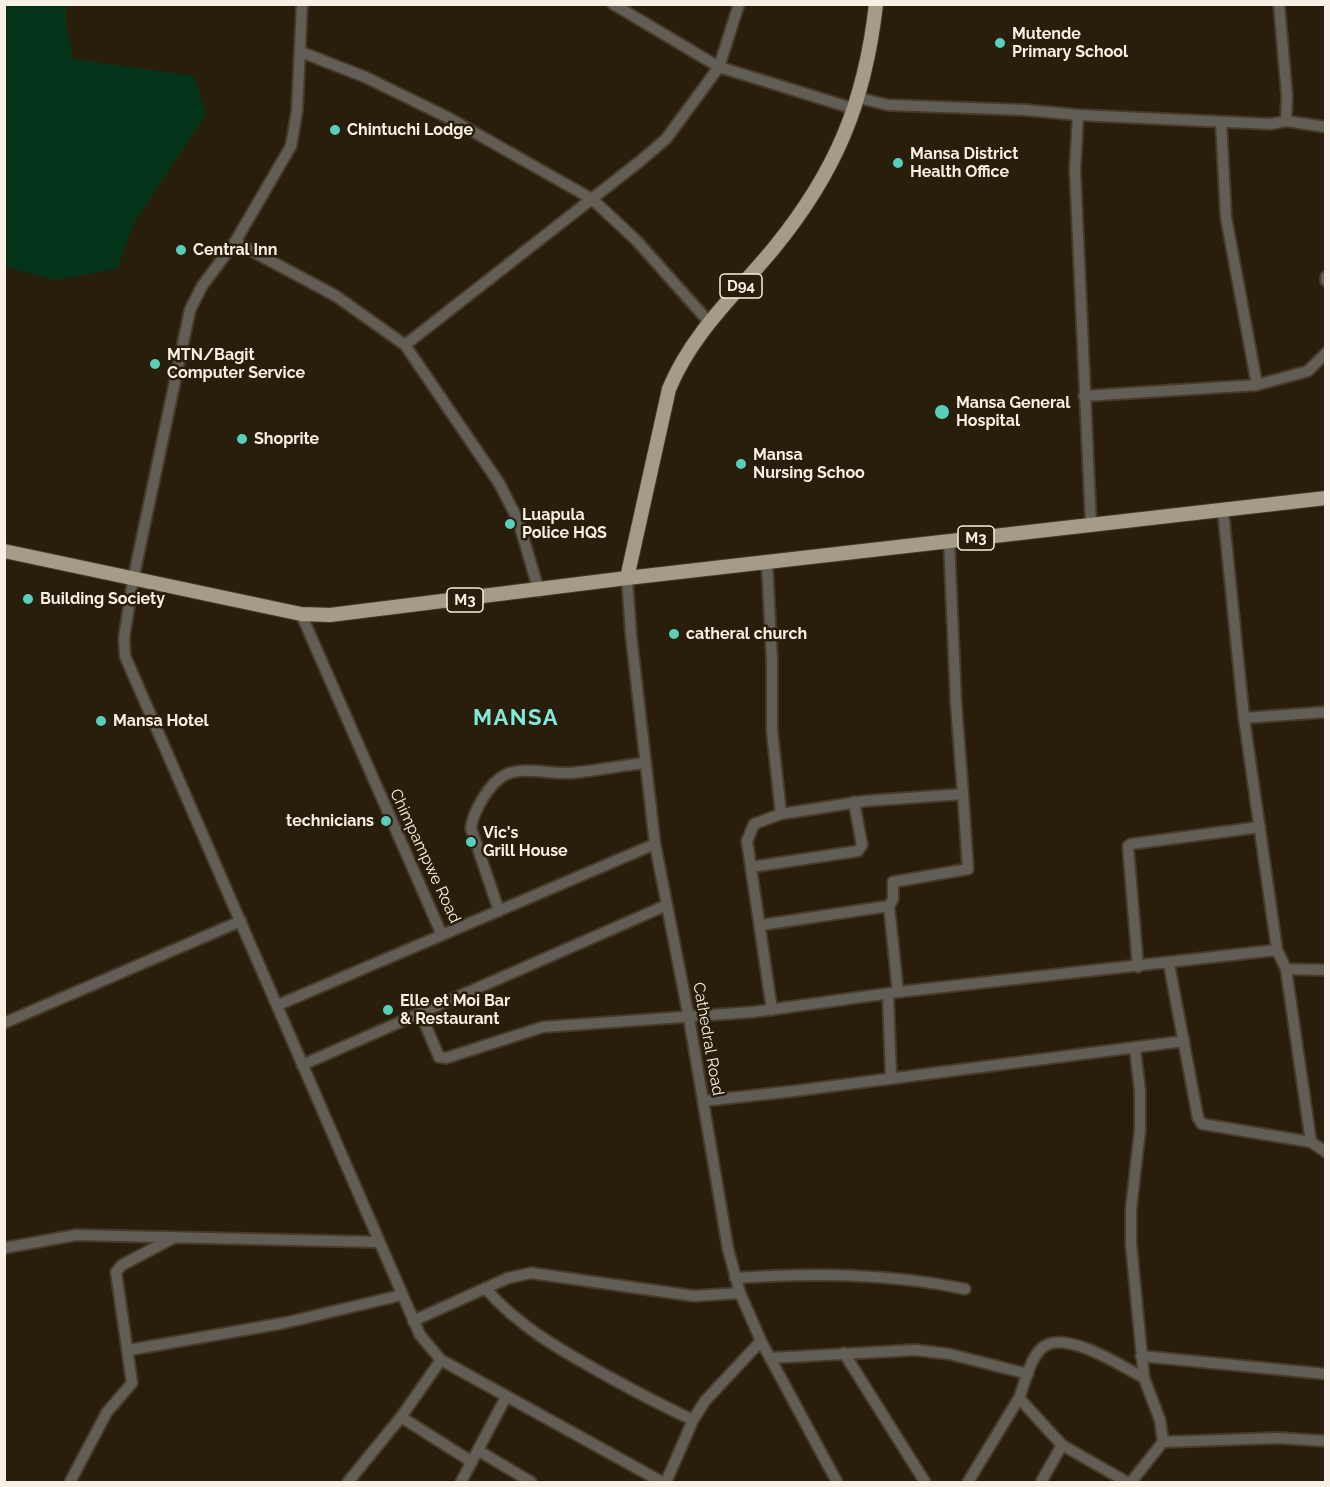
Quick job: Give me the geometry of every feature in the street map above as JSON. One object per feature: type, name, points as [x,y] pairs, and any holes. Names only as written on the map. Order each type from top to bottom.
[{"type":"main road","name":"D94","points":[[627,578],[669,389],[690,346],[775,246],[837,156],[857,104],[873,36],[876,4]]},
{"type":"main road","name":"M3","points":[[4,551],[301,614],[330,615],[539,591],[627,578],[1326,498]]},
{"type":"street","points":[[302,4],[297,111],[291,146],[235,242],[202,286],[190,310],[133,580],[124,638],[125,656],[413,1321],[420,1335],[441,1360],[664,1482],[693,1420],[705,1401],[761,1341]]},
{"type":"street","points":[[613,4],[719,67],[857,104],[1026,110],[1221,122],[1271,124],[1286,122],[1326,127]]},
{"type":"street","points":[[405,345],[666,139],[719,67],[739,4]]},
{"type":"street","points":[[1279,4],[1287,96],[1286,122]]},
{"type":"street","points":[[301,52],[364,77],[449,118],[592,199],[636,240],[709,322]]},
{"type":"street","points":[[1078,115],[1075,170],[1091,525]]},
{"type":"street","points":[[1221,122],[1226,217],[1257,386]]},
{"type":"street","points":[[235,242],[336,296],[405,345],[499,483],[518,520],[539,591]]},
{"type":"street","points":[[1084,396],[1257,386],[1308,371],[1326,353]]},
{"type":"street","points":[[1223,510],[1244,718],[1277,950],[1286,969],[1311,1142]]},
{"type":"street","points":[[891,1077],[893,993],[889,906],[893,899],[895,881],[968,869],[956,704],[949,541]]},
{"type":"street","points":[[766,563],[772,661],[772,731],[781,814]]},
{"type":"street","name":"Cathedral Road","points":[[627,578],[644,763],[655,844],[689,1017],[735,1278],[761,1341],[837,1482]]},
{"type":"street","name":"Chimpampwe Road","points":[[301,614],[442,935],[655,844]]},
{"type":"street","points":[[1244,718],[1326,711]]},
{"type":"street","points":[[500,911],[471,828],[472,818],[497,780],[507,774],[523,771],[567,773],[644,763]]},
{"type":"street","points":[[772,1010],[747,841],[750,827],[781,814],[854,802],[963,794]]},
{"type":"street","points":[[752,867],[858,850],[862,845],[854,802]]},
{"type":"street","points":[[1138,967],[1128,846],[1260,827]]},
{"type":"street","points":[[302,1065],[667,905]]},
{"type":"street","points":[[761,925],[889,906]]},
{"type":"street","points":[[4,1023],[241,921]]},
{"type":"street","points":[[278,1005],[442,935]]},
{"type":"street","points":[[420,1012],[442,1058],[543,1028],[772,1010],[893,993],[1169,964],[1277,950]]},
{"type":"street","points":[[1169,964],[1198,1118],[1202,1124],[1311,1142],[1326,1152]]},
{"type":"street","points":[[1286,969],[1326,969]]},
{"type":"street","points":[[703,1101],[1135,1049],[1184,1041]]},
{"type":"street","points":[[1135,1049],[1140,1091],[1140,1130],[1131,1209],[1131,1245],[1144,1378],[1160,1420],[1163,1442]]},
{"type":"street","points":[[4,1248],[76,1235],[379,1242]]},
{"type":"street","points":[[70,1482],[107,1412],[132,1383],[129,1350],[116,1280],[117,1272],[130,1260],[176,1236]]},
{"type":"street","points":[[413,1321],[508,1278],[531,1273],[549,1274],[616,1287],[694,1296],[740,1293]]},
{"type":"street","points":[[735,1278],[872,1275],[923,1280],[965,1288]]},
{"type":"street","points":[[485,1288],[502,1308],[547,1343],[651,1401],[693,1420]]},
{"type":"street","points":[[129,1350],[284,1323],[402,1295]]},
{"type":"street","points":[[968,1482],[1019,1398],[1028,1374],[1043,1347],[1066,1343],[1077,1344],[1144,1378]]},
{"type":"street","points":[[770,1358],[915,1350],[949,1354],[1028,1374]]},
{"type":"street","points":[[844,1353],[925,1482]]},
{"type":"street","points":[[1141,1356],[1326,1374]]},
{"type":"street","points":[[348,1482],[401,1417],[441,1360]]},
{"type":"street","points":[[461,1482],[506,1397]]},
{"type":"street","points":[[1019,1398],[1062,1445],[1129,1482],[1163,1442],[1278,1438],[1326,1441]]},
{"type":"street","points":[[401,1417],[472,1462]]},
{"type":"street","points":[[1041,1482],[1062,1445]]},
{"type":"street","points":[[479,1451],[531,1482]]},
{"type":"green space","points":[[5,4],[66,5],[66,27],[73,59],[194,76],[206,114],[134,223],[117,269],[54,280],[10,268],[5,263]]},
{"type":"place","name":"Mutende Primary School","points":[[1000,43]]},
{"type":"place","name":"Chintuchi Lodge","points":[[335,130]]},
{"type":"place","name":"Mansa District Health Office","points":[[898,163]]},
{"type":"place","name":"Central Inn","points":[[181,250]]},
{"type":"place","name":"MTN/Bagit Computer Service","points":[[155,364]]},
{"type":"place","name":"Mansa General Hospital","points":[[942,412]]},
{"type":"place","name":"Shoprite","points":[[242,439]]},
{"type":"place","name":"Mansa Nursing Schoo","points":[[741,464]]},
{"type":"place","name":"Luapula Police HQS","points":[[510,524]]},
{"type":"place","name":"Building Society","points":[[28,599]]},
{"type":"place","name":"catheral church","points":[[674,634]]},
{"type":"place","name":"Mansa Hotel","points":[[101,721]]},
{"type":"place","name":"technicians","points":[[386,821]]},
{"type":"place","name":"Vic's Grill House","points":[[471,842]]},
{"type":"place","name":"Elle et Moi Bar & Restaurant","points":[[388,1010]]},
{"type":"district","name":"MANSA","points":[[516,718]]}]
